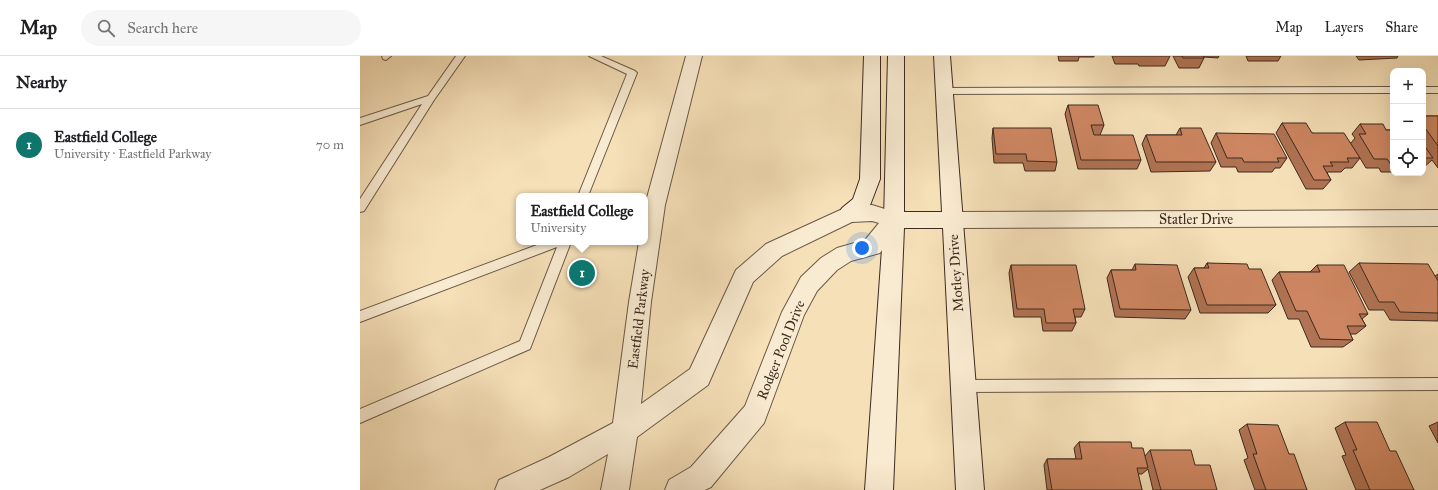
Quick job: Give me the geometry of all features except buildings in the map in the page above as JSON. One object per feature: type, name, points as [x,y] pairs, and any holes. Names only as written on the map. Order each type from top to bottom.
[{"type":"street","name":"Eastfield Parkway","points":[[615,490],[625,430],[640,302],[655,205],[694,56]]},
{"type":"street","points":[[509,490],[559,467],[625,430],[699,377],[744,276],[774,250],[849,214],[862,203],[870,179],[872,56]]},
{"type":"street","points":[[879,490],[894,220],[896,56]]},
{"type":"street","name":"Motley Drive","points":[[942,56],[970,490]]},
{"type":"street","points":[[849,214],[872,213],[894,220]]},
{"type":"street","name":"Statler Drive","points":[[894,220],[1438,218]]},
{"type":"street","name":"Rodger Pool Drive","points":[[679,490],[701,477],[755,414],[793,312],[809,284],[829,264],[845,254],[872,247],[894,220]]},
{"type":"lane","points":[[360,208],[460,56]]},
{"type":"lane","points":[[584,193],[632,73],[593,56]]},
{"type":"lane","points":[[944,91],[1390,90]]},
{"type":"lane","points":[[1426,90],[1438,90]]},
{"type":"lane","points":[[360,122],[431,98]]},
{"type":"lane","points":[[360,317],[550,245]]},
{"type":"lane","points":[[360,416],[525,345],[564,245]]},
{"type":"lane","points":[[964,386],[1438,384]]},
{"type":"place","name":"Eastfield College","points":[[582,273]]}]
